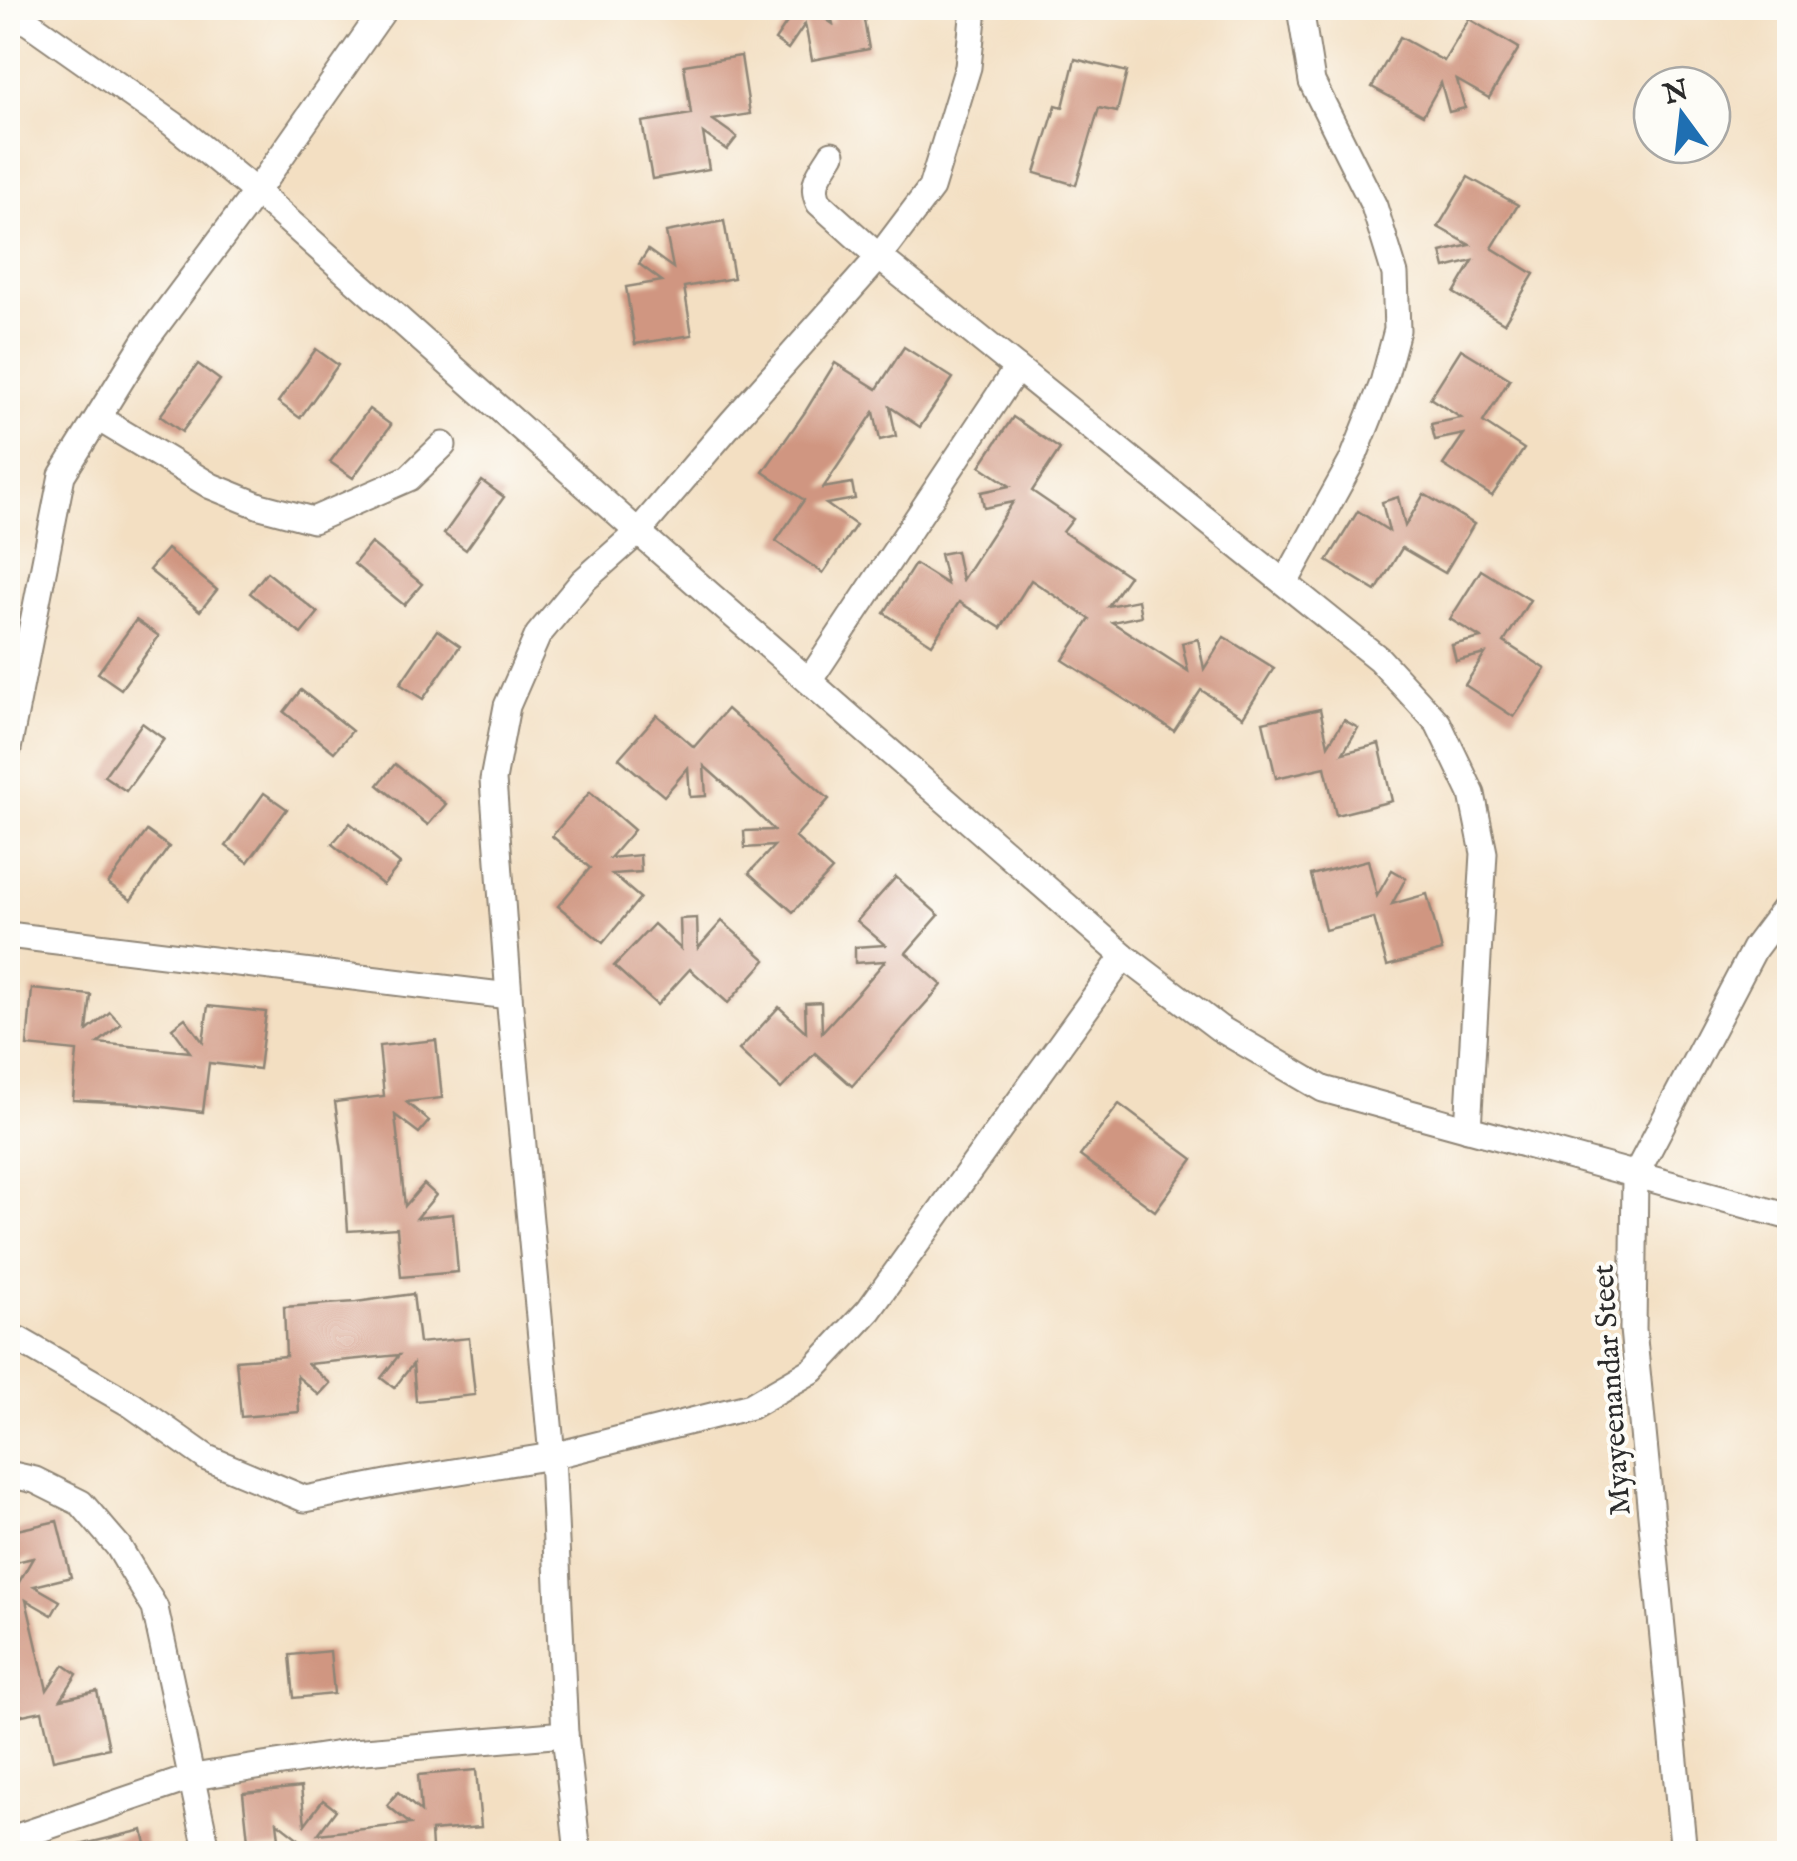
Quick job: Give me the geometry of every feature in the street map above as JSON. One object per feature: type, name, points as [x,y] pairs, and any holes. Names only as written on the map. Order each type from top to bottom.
[{"type":"street","points":[[8,8],[173,124],[256,192],[1124,956],[1219,1028],[1323,1088],[1790,1217]]},
{"type":"street","points":[[8,749],[62,474],[147,338],[256,192],[385,8]]},
{"type":"street","points":[[578,1854],[565,1734],[552,1456],[493,780],[507,706],[538,635],[583,581],[638,532],[879,258],[931,188],[968,67],[974,8]]},
{"type":"street","points":[[1285,584],[1352,462],[1383,383],[1397,330],[1395,274],[1374,206],[1312,82],[1300,8]]},
{"type":"street","points":[[832,154],[814,183],[819,203],[879,258],[1379,659],[1438,723],[1472,794],[1484,853],[1468,1129]]},
{"type":"street","points":[[809,680],[1017,368]]},
{"type":"street","points":[[98,418],[211,486],[260,506],[312,520],[409,478],[443,445]]},
{"type":"street","name":"Myayeenandar Steet","points":[[1684,1854],[1633,1328],[1635,1176],[1754,949],[1790,902]]},
{"type":"street","points":[[8,935],[510,996]]},
{"type":"street","points":[[8,1338],[19,1340],[132,1405],[208,1458],[304,1499],[552,1456],[751,1406],[812,1370],[869,1310],[1124,956]]},
{"type":"street","points":[[8,1474],[35,1480],[81,1503],[118,1546],[155,1608],[208,1854]]},
{"type":"street","points":[[8,1840],[192,1777],[354,1752],[565,1734]]},
{"type":"building","points":[[752,8],[816,8],[814,11],[833,24],[829,8],[862,8],[869,49],[812,60],[805,24],[788,49],[775,40],[792,15],[755,23]]},
{"type":"building","points":[[1469,19],[1519,48],[1489,98],[1457,80],[1465,108],[1449,112],[1441,83],[1423,115],[1372,87],[1400,37],[1444,61]]},
{"type":"building","points":[[741,56],[750,114],[713,120],[737,137],[727,150],[703,133],[709,169],[652,179],[642,122],[691,114],[684,65]]},
{"type":"building","points":[[1075,59],[1127,72],[1117,112],[1099,108],[1076,185],[1035,173],[1056,105],[1063,107]]},
{"type":"building","points":[[1468,177],[1518,205],[1492,248],[1534,274],[1504,323],[1454,293],[1473,261],[1445,268],[1441,252],[1470,245],[1438,227]]},
{"type":"building","points":[[724,221],[734,278],[684,287],[692,335],[635,344],[626,287],[662,281],[639,264],[648,250],[673,268],[666,232]]},
{"type":"building","points":[[904,347],[953,378],[920,427],[890,407],[896,436],[880,440],[874,412],[823,488],[852,483],[855,499],[826,504],[856,525],[823,573],[776,541],[804,500],[763,472],[835,363],[877,389]]},
{"type":"building","points":[[316,349],[338,365],[300,418],[278,402]]},
{"type":"building","points":[[1461,349],[1510,379],[1483,422],[1524,449],[1492,496],[1443,465],[1464,434],[1435,440],[1431,424],[1461,418],[1430,398]]},
{"type":"building","points":[[198,364],[220,380],[182,432],[160,416]]},
{"type":"building","points":[[369,409],[391,425],[353,478],[330,462]]},
{"type":"building","points":[[1013,417],[1060,449],[1032,491],[1073,519],[1063,532],[1129,576],[1108,606],[1138,600],[1141,616],[1112,622],[1188,671],[1182,643],[1198,639],[1204,669],[1224,637],[1274,668],[1243,717],[1201,690],[1174,731],[1063,660],[1090,619],[1031,580],[1001,628],[959,602],[932,644],[884,613],[915,564],[947,584],[940,554],[956,551],[962,580],[1013,502],[984,508],[981,492],[1010,486],[980,466]]},
{"type":"building","points":[[482,481],[504,497],[466,550],[444,534]]},
{"type":"building","points":[[1424,494],[1474,524],[1445,573],[1402,548],[1376,591],[1327,561],[1358,511],[1389,531],[1382,502],[1398,497],[1405,526]]},
{"type":"building","points":[[371,543],[422,584],[404,605],[354,564]]},
{"type":"building","points":[[167,549],[217,590],[200,611],[149,570]]},
{"type":"building","points":[[1481,570],[1530,600],[1504,642],[1546,669],[1514,717],[1465,685],[1485,654],[1456,661],[1452,645],[1481,638],[1450,619]]},
{"type":"building","points":[[267,572],[318,613],[301,634],[250,593]]},
{"type":"building","points":[[136,620],[159,636],[121,689],[98,673]]},
{"type":"building","points":[[437,630],[460,646],[423,699],[400,684]]},
{"type":"building","points":[[301,690],[352,731],[334,752],[284,712]]},
{"type":"building","points":[[727,709],[829,799],[795,837],[832,870],[793,912],[749,873],[774,846],[745,848],[744,831],[774,830],[747,804],[704,766],[706,796],[690,797],[688,768],[664,796],[619,758],[657,715],[694,747]]},
{"type":"building","points":[[1320,709],[1328,745],[1344,720],[1358,728],[1343,753],[1379,744],[1392,801],[1336,815],[1325,767],[1276,778],[1263,722]]},
{"type":"building","points":[[142,723],[164,739],[126,791],[104,776]]},
{"type":"building","points":[[395,764],[446,804],[428,825],[378,785]]},
{"type":"building","points":[[590,792],[634,830],[610,858],[640,855],[641,872],[612,874],[640,898],[603,943],[558,906],[590,868],[552,836]]},
{"type":"building","points":[[264,793],[287,809],[248,862],[226,846]]},
{"type":"building","points":[[350,823],[400,864],[383,885],[332,844]]},
{"type":"building","points":[[147,831],[169,847],[131,900],[108,884]]},
{"type":"building","points":[[1368,860],[1377,896],[1392,870],[1406,878],[1392,904],[1427,894],[1442,951],[1387,966],[1374,918],[1325,930],[1311,875]]},
{"type":"building","points":[[896,877],[939,915],[906,953],[942,985],[852,1086],[815,1053],[781,1089],[739,1050],[779,1007],[806,1032],[805,1003],[821,1002],[822,1032],[885,961],[855,963],[855,947],[885,945],[857,921]]},
{"type":"building","points":[[697,918],[698,948],[722,921],[766,960],[728,1003],[690,969],[657,1005],[614,966],[654,924],[681,949],[680,919]]},
{"type":"building","points":[[32,989],[91,995],[87,1031],[110,1012],[121,1024],[98,1043],[190,1052],[172,1028],[185,1018],[203,1042],[208,1006],[266,1012],[259,1069],[209,1063],[203,1112],[73,1100],[77,1051],[27,1046]]},
{"type":"building","points":[[436,1040],[442,1098],[406,1102],[429,1121],[419,1133],[395,1115],[405,1206],[424,1184],[436,1195],[417,1218],[453,1214],[458,1272],[401,1277],[397,1228],[348,1231],[335,1102],[384,1096],[379,1046]]},
{"type":"building","points":[[1119,1104],[1193,1159],[1155,1211],[1080,1156]]},
{"type":"building","points":[[413,1294],[419,1343],[469,1338],[475,1395],[416,1401],[413,1364],[394,1388],[381,1378],[399,1355],[308,1364],[330,1383],[319,1395],[297,1376],[299,1412],[241,1417],[236,1360],[286,1356],[284,1307]]},
{"type":"building","points":[[57,1521],[71,1577],[34,1586],[60,1601],[52,1615],[26,1600],[47,1690],[64,1665],[77,1674],[61,1699],[97,1691],[109,1748],[53,1760],[42,1711],[8,1718],[8,1601],[33,1558],[8,1564],[8,1532]]},
{"type":"building","points":[[330,1651],[334,1694],[294,1698],[290,1655]]},
{"type":"building","points":[[476,1770],[481,1827],[431,1831],[432,1848],[390,1854],[318,1854],[277,1822],[280,1847],[249,1850],[243,1793],[301,1787],[305,1824],[323,1800],[336,1810],[318,1834],[410,1824],[387,1805],[398,1792],[421,1812],[418,1775]]},
{"type":"building","points":[[143,1830],[148,1854],[67,1854],[67,1848]]}]
